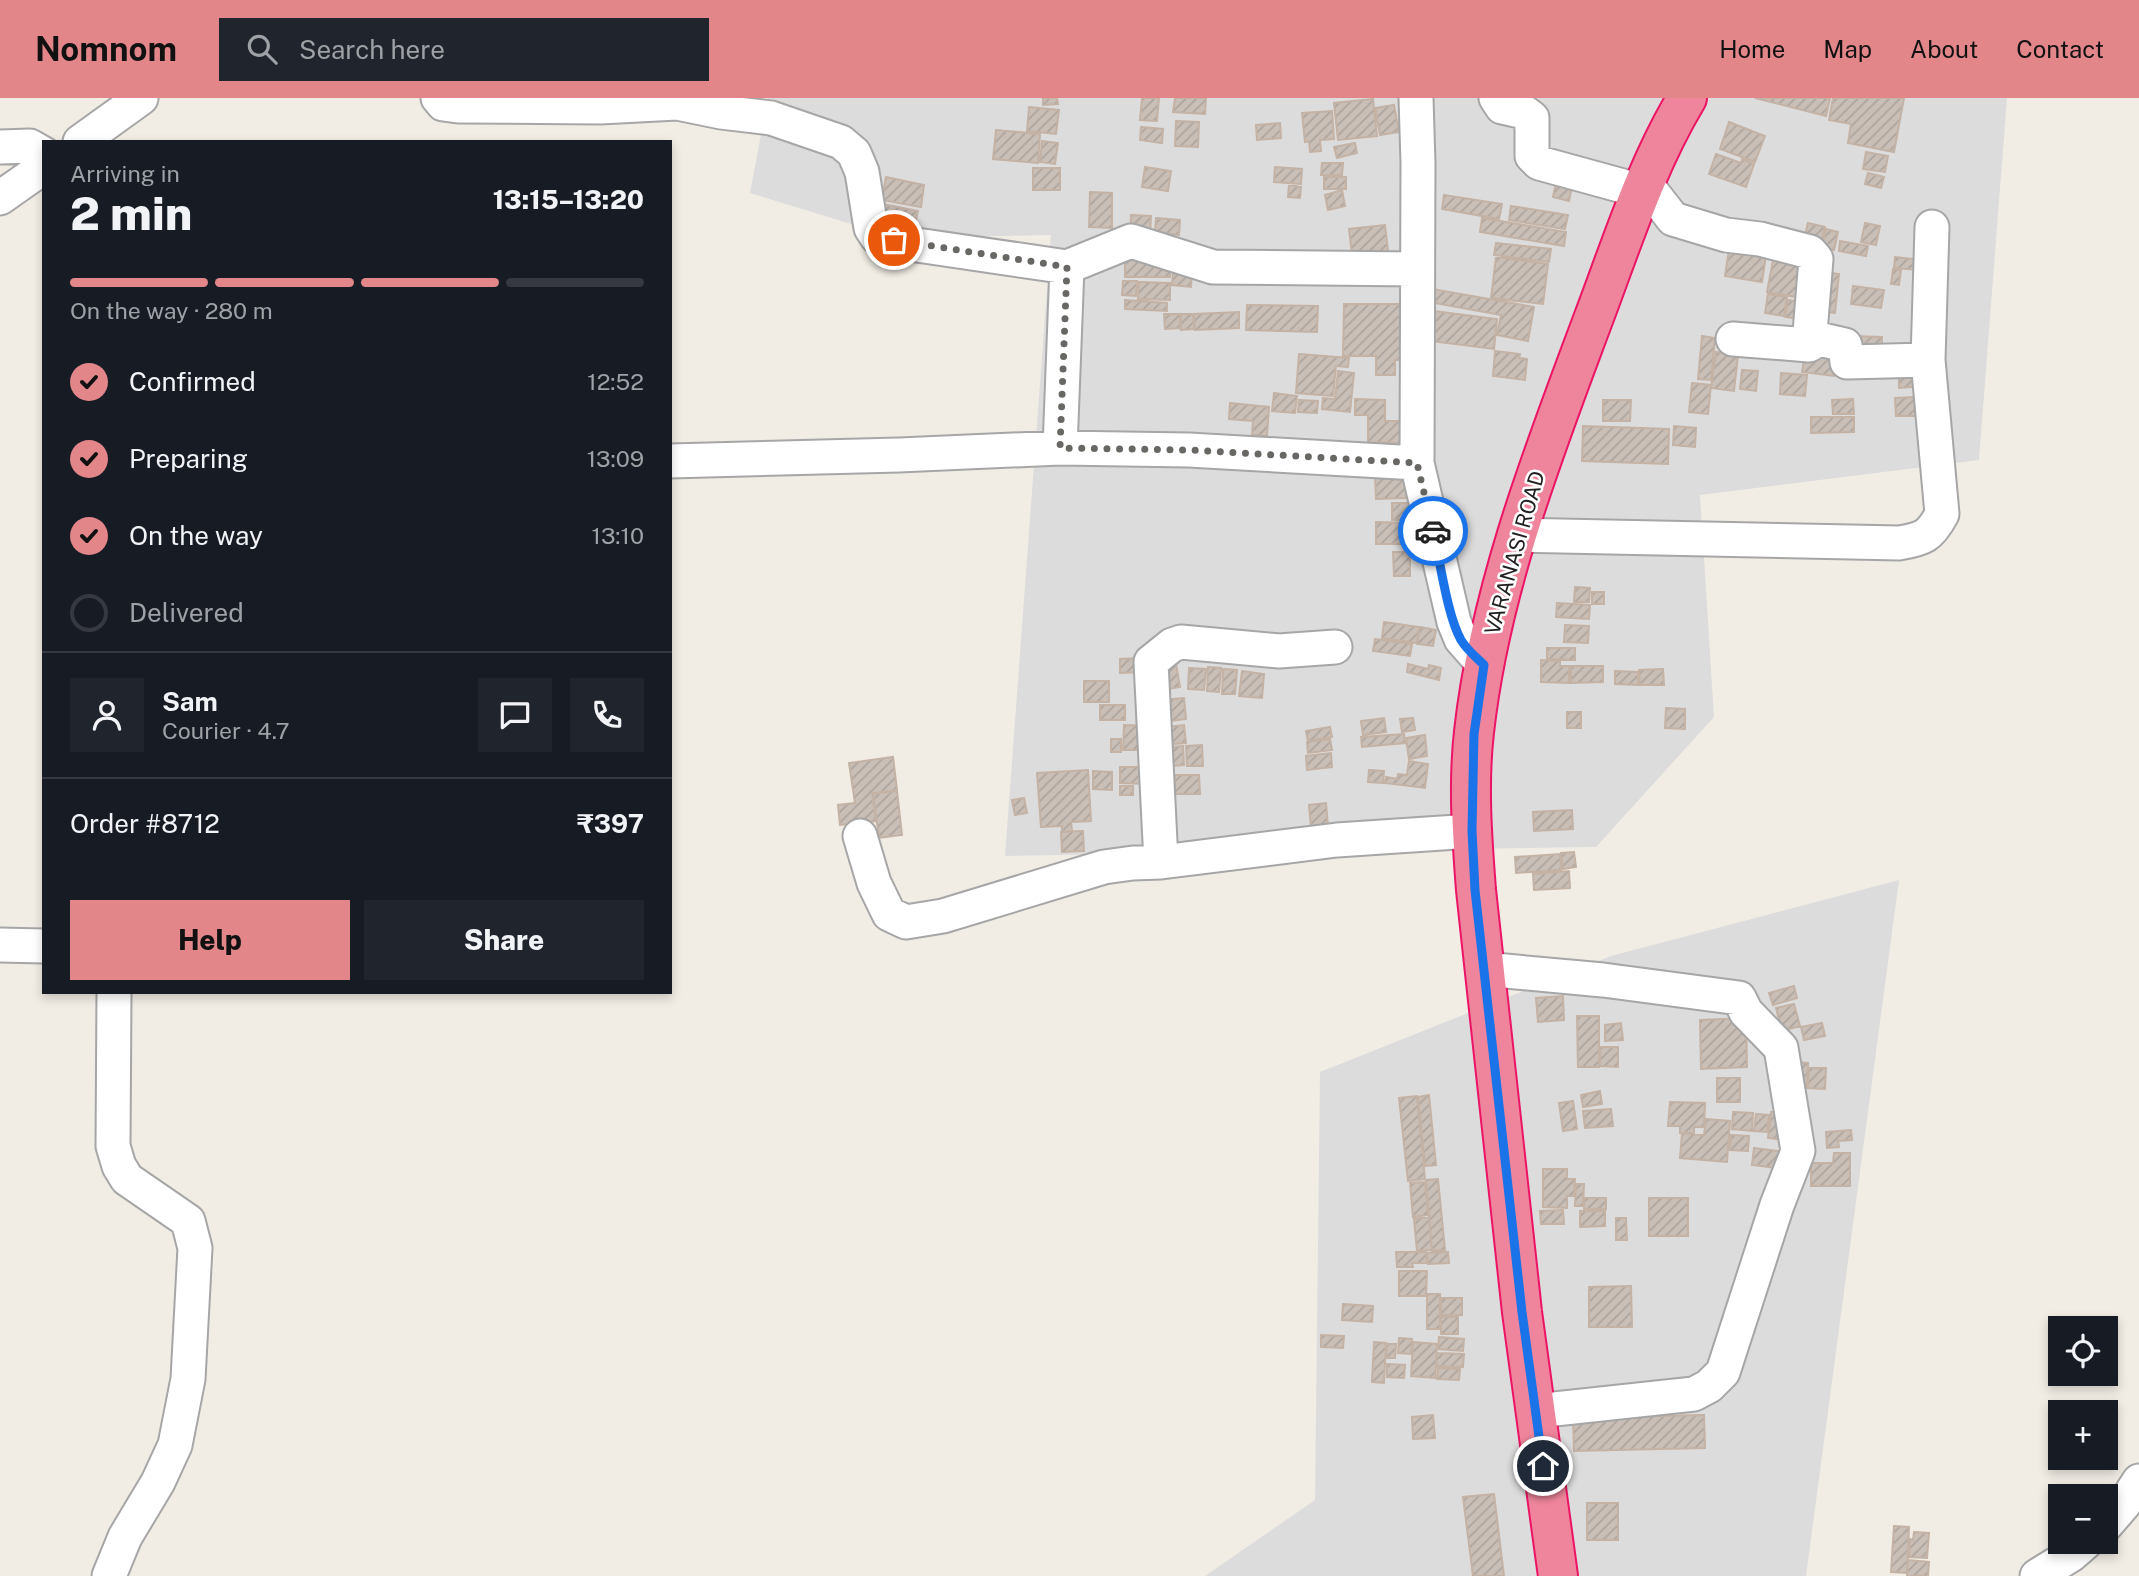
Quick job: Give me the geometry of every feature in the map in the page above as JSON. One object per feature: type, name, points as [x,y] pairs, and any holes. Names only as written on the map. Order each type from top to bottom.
[{"type":"highway","name":"VARANASI ROAD","points":[[1558,1576],[1522,1312],[1483,969],[1472,831],[1474,734],[1484,665],[1517,535],[1539,463],[1643,187],[1687,98]]},
{"type":"street","points":[[438,98],[443,104],[458,106],[600,107],[678,100],[721,112],[771,118],[841,142],[854,153],[860,162],[871,228],[877,237],[1067,267],[1131,241],[1213,267],[1416,269]]},
{"type":"street","points":[[1416,98],[1417,463],[1454,622],[1469,651],[1484,665]]},
{"type":"street","points":[[1496,98],[1502,107],[1524,111],[1532,118],[1532,156],[1539,163],[1643,187],[1673,219],[1726,235],[1760,239],[1810,252],[1816,259],[1809,345]]},
{"type":"street","points":[[83,140],[118,115]]},
{"type":"street","points":[[0,147],[30,146],[42,153]]},
{"type":"street","points":[[0,198],[42,168]]},
{"type":"street","points":[[1517,535],[1885,542],[1916,540],[1932,532],[1942,514],[1928,360],[1933,227]]},
{"type":"street","points":[[1060,448],[1067,267]]},
{"type":"street","points":[[1733,339],[1809,345],[1819,339],[1844,345],[1847,362],[1928,360]]},
{"type":"street","points":[[672,461],[1060,448],[1189,450],[1417,463]]},
{"type":"street","points":[[1161,862],[1151,662],[1172,645],[1181,642],[1279,651],[1335,647]]},
{"type":"street","points":[[860,836],[874,883],[889,914],[906,922],[943,916],[1104,867],[1337,840],[1472,831]]},
{"type":"street","points":[[0,945],[42,946]]},
{"type":"street","points":[[1483,969],[1603,980],[1739,998],[1746,1012],[1781,1048],[1798,1151],[1777,1205],[1723,1372],[1709,1386],[1694,1394],[1536,1411]]},
{"type":"street","points":[[109,1576],[125,1537],[158,1482],[175,1445],[188,1379],[195,1248],[188,1222],[127,1179],[118,1166],[113,1146],[114,994]]},
{"type":"street","points":[[2118,1511],[2139,1481]]},
{"type":"street","points":[[2037,1576],[2072,1554]]},
{"type":"shaded area","points":[[768,98],[2007,98],[1979,460],[1700,495],[1714,717],[1596,847],[1005,856],[1051,235],[897,238],[750,193]]},
{"type":"shaded area","points":[[1899,880],[1806,1576],[1205,1576],[1315,1500],[1320,1072],[1611,956]]},
{"type":"building","points":[[1043,98],[1057,98],[1058,104],[1043,105]]},
{"type":"building","points":[[1142,98],[1159,98],[1157,121],[1140,120]]},
{"type":"building","points":[[1175,98],[1206,98],[1205,114],[1173,112]]},
{"type":"building","points":[[1755,98],[1830,98],[1826,116]]},
{"type":"building","points":[[1833,98],[1904,98],[1894,152],[1848,143],[1851,124],[1829,120]]},
{"type":"building","points":[[1373,99],[1377,136],[1338,140],[1334,103]]},
{"type":"building","points":[[1394,105],[1399,132],[1380,135],[1375,108]]},
{"type":"building","points":[[1029,107],[1059,110],[1056,134],[1027,131]]},
{"type":"building","points":[[1332,111],[1334,139],[1320,140],[1321,151],[1310,152],[1309,141],[1305,142],[1302,113]]},
{"type":"building","points":[[1176,121],[1199,122],[1198,147],[1175,146]]},
{"type":"building","points":[[1729,122],[1765,136],[1755,162],[1720,149]]},
{"type":"building","points":[[1280,123],[1281,138],[1257,140],[1256,125]]},
{"type":"building","points":[[1141,127],[1163,129],[1162,143],[1140,140]]},
{"type":"building","points":[[996,130],[1040,134],[1038,163],[993,159]]},
{"type":"building","points":[[1042,141],[1058,143],[1055,164],[1040,162]]},
{"type":"building","points":[[1355,143],[1357,153],[1337,158],[1334,147]]},
{"type":"building","points":[[1866,152],[1888,156],[1885,172],[1863,169]]},
{"type":"building","points":[[1716,154],[1741,163],[1742,159],[1754,164],[1746,187],[1709,174]]},
{"type":"building","points":[[1322,163],[1343,163],[1342,175],[1321,175]]},
{"type":"building","points":[[1145,167],[1171,171],[1168,191],[1142,187]]},
{"type":"building","points":[[1275,167],[1302,169],[1301,184],[1274,182]]},
{"type":"building","points":[[1033,168],[1060,168],[1060,190],[1033,190]]},
{"type":"building","points":[[1868,173],[1884,177],[1881,188],[1865,184]]},
{"type":"building","points":[[886,177],[924,185],[921,207],[882,200]]},
{"type":"building","points":[[1324,177],[1346,177],[1346,189],[1324,189]]},
{"type":"building","points":[[1557,177],[1573,181],[1569,201],[1553,197]]},
{"type":"building","points":[[1289,185],[1301,187],[1300,198],[1288,197]]},
{"type":"building","points":[[1342,190],[1345,206],[1328,210],[1325,195]]},
{"type":"building","points":[[1090,192],[1112,193],[1112,228],[1089,227]]},
{"type":"building","points":[[1444,195],[1502,204],[1499,219],[1442,209]]},
{"type":"building","points":[[883,204],[918,211],[913,232],[879,226]]},
{"type":"building","points":[[1511,206],[1568,215],[1565,229],[1509,220]]},
{"type":"building","points":[[1131,215],[1151,216],[1150,235],[1130,234]]},
{"type":"building","points":[[1156,218],[1180,220],[1179,235],[1155,233]]},
{"type":"building","points":[[1482,218],[1566,232],[1564,246],[1480,232]]},
{"type":"building","points":[[1808,223],[1825,227],[1819,251],[1802,247]]},
{"type":"building","points":[[1865,223],[1880,226],[1876,245],[1861,242]]},
{"type":"building","points":[[1385,225],[1389,259],[1353,263],[1349,229]]},
{"type":"building","points":[[1826,229],[1838,232],[1834,250],[1822,247]]},
{"type":"building","points":[[1840,241],[1868,246],[1866,256],[1839,251]]},
{"type":"building","points":[[1496,243],[1551,249],[1549,262],[1494,255]]},
{"type":"building","points":[[1730,243],[1767,248],[1762,282],[1725,276]]},
{"type":"building","points":[[1125,255],[1170,256],[1170,277],[1125,277]]},
{"type":"building","points":[[1774,255],[1814,263],[1808,299],[1767,292]]},
{"type":"building","points":[[1496,257],[1548,264],[1543,304],[1491,298]]},
{"type":"building","points":[[1895,257],[1920,260],[1919,270],[1894,268]]},
{"type":"building","points":[[1893,269],[1901,270],[1899,285],[1891,284]]},
{"type":"building","points":[[1821,271],[1839,274],[1835,313],[1817,311]]},
{"type":"building","points":[[1173,272],[1192,273],[1191,287],[1172,285]]},
{"type":"building","points":[[1123,281],[1137,281],[1136,296],[1122,295]]},
{"type":"building","points":[[1139,282],[1170,283],[1170,300],[1138,299]]},
{"type":"building","points":[[1853,286],[1884,290],[1881,308],[1851,304]]},
{"type":"building","points":[[1432,289],[1534,307],[1528,341],[1497,335],[1501,315],[1429,302]]},
{"type":"building","points":[[1768,294],[1787,297],[1784,316],[1765,313]]},
{"type":"building","points":[[1125,300],[1167,303],[1167,311],[1125,309]]},
{"type":"building","points":[[1788,300],[1810,303],[1808,320],[1785,317]]},
{"type":"building","points":[[1344,304],[1402,304],[1402,360],[1395,360],[1395,375],[1376,375],[1376,356],[1343,356]]},
{"type":"building","points":[[1247,305],[1318,306],[1317,332],[1246,330]]},
{"type":"building","points":[[1434,311],[1497,319],[1494,349],[1430,341]]},
{"type":"building","points":[[1239,312],[1239,328],[1195,330],[1194,314]]},
{"type":"building","points":[[1164,314],[1180,314],[1180,328],[1165,329]]},
{"type":"building","points":[[1181,314],[1193,314],[1194,329],[1181,330]]},
{"type":"building","points":[[1702,336],[1715,338],[1711,380],[1698,379]]},
{"type":"building","points":[[1851,336],[1882,337],[1881,358],[1851,357]]},
{"type":"building","points":[[1495,351],[1520,354],[1519,358],[1527,359],[1525,380],[1493,376]]},
{"type":"building","points":[[1716,352],[1738,355],[1734,391],[1711,388]]},
{"type":"building","points":[[1805,353],[1836,357],[1834,376],[1802,372]]},
{"type":"building","points":[[1299,354],[1349,358],[1348,367],[1336,366],[1333,396],[1296,393]]},
{"type":"building","points":[[1742,370],[1758,371],[1756,391],[1740,389]]},
{"type":"building","points":[[1338,371],[1354,373],[1350,412],[1322,409],[1323,398],[1335,399]]},
{"type":"building","points":[[1781,373],[1807,375],[1805,396],[1780,394]]},
{"type":"building","points":[[1924,376],[1925,386],[1899,388],[1899,378]]},
{"type":"building","points":[[1692,383],[1711,385],[1708,414],[1689,412]]},
{"type":"building","points":[[1274,393],[1297,396],[1295,413],[1272,411]]},
{"type":"building","points":[[1914,397],[1915,416],[1896,416],[1895,398]]},
{"type":"building","points":[[1355,399],[1385,400],[1385,421],[1407,421],[1407,443],[1368,442],[1368,415],[1355,415]]},
{"type":"building","points":[[1853,399],[1854,414],[1833,414],[1832,400]]},
{"type":"building","points":[[1299,400],[1318,401],[1317,413],[1298,412]]},
{"type":"building","points":[[1603,400],[1631,400],[1630,421],[1603,421]]},
{"type":"building","points":[[1230,403],[1269,407],[1267,436],[1252,435],[1253,421],[1229,419]]},
{"type":"building","points":[[1811,417],[1854,417],[1854,432],[1811,433]]},
{"type":"building","points":[[1583,426],[1669,429],[1668,464],[1582,461]]},
{"type":"building","points":[[1674,426],[1696,428],[1695,447],[1673,445]]},
{"type":"building","points":[[1406,474],[1406,498],[1376,499],[1375,475]]},
{"type":"building","points":[[1392,503],[1410,503],[1410,520],[1392,520]]},
{"type":"building","points":[[1376,522],[1410,523],[1410,544],[1376,544]]},
{"type":"building","points":[[1393,552],[1410,552],[1410,576],[1394,576]]},
{"type":"building","points":[[1575,587],[1590,588],[1589,602],[1574,602]]},
{"type":"building","points":[[1592,592],[1604,592],[1604,604],[1592,604]]},
{"type":"building","points":[[1557,603],[1590,605],[1589,619],[1556,617]]},
{"type":"building","points":[[1384,622],[1419,627],[1417,643],[1382,638]]},
{"type":"building","points":[[1565,625],[1589,626],[1588,643],[1564,642]]},
{"type":"building","points":[[1420,627],[1436,630],[1433,646],[1417,644]]},
{"type":"building","points":[[1375,639],[1412,644],[1410,656],[1373,651]]},
{"type":"building","points":[[1547,648],[1575,648],[1575,660],[1547,659]]},
{"type":"building","points":[[1142,658],[1143,672],[1120,673],[1120,659]]},
{"type":"building","points":[[1175,658],[1180,687],[1162,690],[1157,661]]},
{"type":"building","points":[[1541,660],[1560,661],[1560,666],[1569,666],[1569,683],[1541,682]]},
{"type":"building","points":[[1408,664],[1428,669],[1429,665],[1441,668],[1439,680],[1407,672]]},
{"type":"building","points":[[1571,666],[1603,666],[1603,682],[1571,683]]},
{"type":"building","points":[[1208,667],[1221,668],[1219,692],[1207,691]]},
{"type":"building","points":[[1189,668],[1206,669],[1204,690],[1188,689]]},
{"type":"building","points":[[1223,669],[1237,670],[1235,694],[1222,694]]},
{"type":"building","points":[[1663,669],[1664,685],[1640,685],[1639,670]]},
{"type":"building","points":[[1242,671],[1264,674],[1262,698],[1239,696]]},
{"type":"building","points":[[1615,671],[1638,672],[1638,685],[1615,684]]},
{"type":"building","points":[[1084,681],[1109,681],[1109,702],[1084,702]]},
{"type":"building","points":[[1184,698],[1186,719],[1163,722],[1161,700]]},
{"type":"building","points":[[1100,705],[1125,705],[1125,720],[1100,720]]},
{"type":"building","points":[[1666,708],[1685,709],[1685,729],[1665,728]]},
{"type":"building","points":[[1567,712],[1581,712],[1581,728],[1567,728]]},
{"type":"building","points":[[1384,718],[1386,732],[1363,735],[1361,721]]},
{"type":"building","points":[[1413,718],[1415,730],[1402,732],[1400,719]]},
{"type":"building","points":[[1124,725],[1150,726],[1149,750],[1123,750]]},
{"type":"building","points":[[1184,725],[1186,743],[1159,745],[1157,728]]},
{"type":"building","points":[[1330,727],[1332,737],[1308,741],[1306,731]]},
{"type":"building","points":[[1404,734],[1405,743],[1362,747],[1361,737]]},
{"type":"building","points":[[1425,735],[1427,756],[1409,759],[1406,738]]},
{"type":"building","points":[[1111,739],[1121,739],[1121,752],[1111,752]]},
{"type":"building","points":[[1330,739],[1332,750],[1308,753],[1307,742]]},
{"type":"building","points":[[1202,745],[1203,766],[1187,766],[1186,746]]},
{"type":"building","points":[[1183,746],[1184,765],[1159,767],[1158,748]]},
{"type":"building","points":[[1331,753],[1332,767],[1307,770],[1306,756]]},
{"type":"building","points":[[893,757],[897,790],[872,793],[876,821],[840,825],[838,805],[855,803],[849,763]]},
{"type":"building","points":[[1409,761],[1428,764],[1425,788],[1385,783],[1386,777],[1397,779],[1398,774],[1407,775]]},
{"type":"building","points":[[1120,767],[1150,767],[1150,784],[1120,783]]},
{"type":"building","points":[[1088,770],[1091,821],[1071,822],[1072,831],[1062,832],[1062,826],[1041,827],[1037,773]]},
{"type":"building","points":[[1369,770],[1384,771],[1383,783],[1368,782]]},
{"type":"building","points":[[1093,771],[1112,772],[1112,790],[1093,789]]},
{"type":"building","points":[[1175,775],[1199,775],[1200,794],[1175,794]]},
{"type":"building","points":[[1120,786],[1133,786],[1133,795],[1120,795]]},
{"type":"building","points":[[897,791],[902,835],[879,838],[873,794]]},
{"type":"building","points":[[1024,798],[1027,813],[1015,815],[1012,800]]},
{"type":"building","points":[[1326,803],[1329,838],[1312,840],[1309,805]]},
{"type":"building","points":[[1572,810],[1573,829],[1534,831],[1533,812]]},
{"type":"building","points":[[1083,831],[1084,851],[1062,852],[1061,832]]},
{"type":"building","points":[[1574,852],[1576,867],[1563,869],[1561,853]]},
{"type":"building","points":[[1560,854],[1561,870],[1516,873],[1515,857]]},
{"type":"building","points":[[1569,871],[1570,888],[1534,890],[1533,874]]},
{"type":"building","points":[[1794,986],[1797,998],[1773,1005],[1769,993]]},
{"type":"building","points":[[1563,996],[1564,1020],[1538,1022],[1536,998]]},
{"type":"building","points":[[1794,1004],[1800,1026],[1782,1031],[1776,1008]]},
{"type":"building","points":[[1577,1016],[1599,1016],[1599,1067],[1578,1067]]},
{"type":"building","points":[[1746,1018],[1747,1067],[1701,1069],[1700,1020]]},
{"type":"building","points":[[1621,1023],[1623,1040],[1605,1041],[1605,1025]]},
{"type":"building","points":[[1822,1023],[1825,1036],[1804,1040],[1801,1027]]},
{"type":"building","points":[[1600,1047],[1618,1047],[1618,1067],[1600,1066]]},
{"type":"building","points":[[1795,1062],[1808,1063],[1807,1088],[1793,1087]]},
{"type":"building","points":[[1809,1068],[1826,1068],[1825,1089],[1808,1088]]},
{"type":"building","points":[[1717,1078],[1740,1078],[1740,1102],[1717,1102]]},
{"type":"building","points":[[1600,1091],[1602,1104],[1583,1107],[1581,1095]]},
{"type":"building","points":[[1429,1095],[1436,1165],[1425,1166],[1418,1097]]},
{"type":"building","points":[[1417,1096],[1425,1179],[1408,1181],[1399,1098]]},
{"type":"building","points":[[1573,1101],[1577,1129],[1563,1131],[1559,1103]]},
{"type":"building","points":[[1670,1102],[1705,1103],[1704,1127],[1694,1127],[1694,1133],[1680,1133],[1680,1126],[1668,1126]]},
{"type":"building","points":[[1611,1109],[1613,1126],[1585,1128],[1583,1111]]},
{"type":"building","points":[[1733,1112],[1753,1113],[1752,1131],[1732,1129]]},
{"type":"building","points":[[1771,1112],[1786,1113],[1783,1140],[1768,1138]]},
{"type":"building","points":[[1756,1114],[1769,1115],[1767,1132],[1754,1131]]},
{"type":"building","points":[[1706,1119],[1730,1121],[1727,1162],[1680,1158],[1682,1133],[1704,1135]]},
{"type":"building","points":[[1851,1130],[1852,1140],[1838,1141],[1839,1147],[1827,1148],[1826,1132]]},
{"type":"building","points":[[1731,1135],[1749,1136],[1748,1151],[1730,1150]]},
{"type":"building","points":[[1754,1148],[1785,1152],[1783,1169],[1752,1165]]},
{"type":"building","points":[[1834,1153],[1850,1153],[1850,1186],[1811,1186],[1811,1163],[1833,1163]]},
{"type":"building","points":[[1543,1169],[1567,1169],[1567,1179],[1575,1179],[1574,1196],[1567,1196],[1567,1208],[1543,1207]]},
{"type":"building","points":[[1438,1179],[1445,1250],[1432,1251],[1426,1180]]},
{"type":"building","points":[[1425,1182],[1428,1215],[1413,1217],[1410,1183]]},
{"type":"building","points":[[1576,1184],[1584,1184],[1583,1206],[1575,1206]]},
{"type":"building","points":[[1584,1198],[1606,1198],[1606,1209],[1584,1209]]},
{"type":"building","points":[[1649,1198],[1688,1198],[1688,1236],[1649,1236]]},
{"type":"building","points":[[1563,1210],[1564,1224],[1541,1224],[1540,1211]]},
{"type":"building","points":[[1580,1211],[1605,1211],[1605,1226],[1580,1227]]},
{"type":"building","points":[[1429,1217],[1432,1250],[1417,1251],[1414,1219]]},
{"type":"building","points":[[1616,1218],[1626,1218],[1627,1240],[1616,1240]]},
{"type":"building","points":[[1396,1252],[1426,1252],[1427,1263],[1412,1263],[1413,1267],[1397,1267]]},
{"type":"building","points":[[1448,1252],[1449,1263],[1428,1264],[1427,1253]]},
{"type":"building","points":[[1399,1271],[1427,1271],[1426,1296],[1399,1296]]},
{"type":"building","points":[[1631,1286],[1632,1327],[1589,1327],[1589,1287]]},
{"type":"building","points":[[1427,1294],[1440,1294],[1440,1329],[1427,1329]]},
{"type":"building","points":[[1441,1298],[1462,1298],[1462,1315],[1441,1315]]},
{"type":"building","points":[[1343,1304],[1373,1306],[1372,1322],[1342,1320]]},
{"type":"building","points":[[1441,1317],[1458,1317],[1458,1334],[1441,1334]]},
{"type":"building","points":[[1321,1335],[1344,1336],[1343,1348],[1321,1347]]},
{"type":"building","points":[[1439,1337],[1464,1339],[1463,1351],[1438,1349]]},
{"type":"building","points":[[1399,1338],[1412,1339],[1411,1354],[1398,1353]]},
{"type":"building","points":[[1374,1342],[1386,1343],[1384,1383],[1372,1382]]},
{"type":"building","points":[[1413,1342],[1437,1344],[1435,1378],[1411,1376]]},
{"type":"building","points":[[1387,1344],[1396,1344],[1395,1358],[1386,1358]]},
{"type":"building","points":[[1437,1353],[1464,1354],[1463,1367],[1436,1366]]},
{"type":"building","points":[[1387,1364],[1405,1365],[1404,1378],[1387,1377]]},
{"type":"building","points":[[1438,1368],[1460,1369],[1459,1380],[1437,1379]]},
{"type":"building","points":[[1433,1415],[1435,1438],[1413,1439],[1412,1417]]},
{"type":"building","points":[[1704,1415],[1705,1448],[1574,1451],[1573,1418]]},
{"type":"building","points":[[1494,1494],[1504,1576],[1473,1576],[1463,1497]]},
{"type":"building","points":[[1587,1503],[1618,1503],[1618,1540],[1587,1540]]},
{"type":"building","points":[[1894,1526],[1909,1527],[1907,1573],[1891,1572]]},
{"type":"building","points":[[1914,1532],[1929,1533],[1927,1558],[1909,1557],[1910,1539],[1913,1540]]},
{"type":"building","points":[[1908,1560],[1929,1562],[1928,1576],[1907,1576]]},
{"type":"way so far","points":[[894,240],[1067,267],[1060,448],[1189,450],[1417,463],[1433,531]]},
{"type":"route","points":[[1433,531],[1454,622],[1469,651],[1484,665],[1474,734],[1472,831],[1475,890],[1522,1312],[1543,1466]]}]
